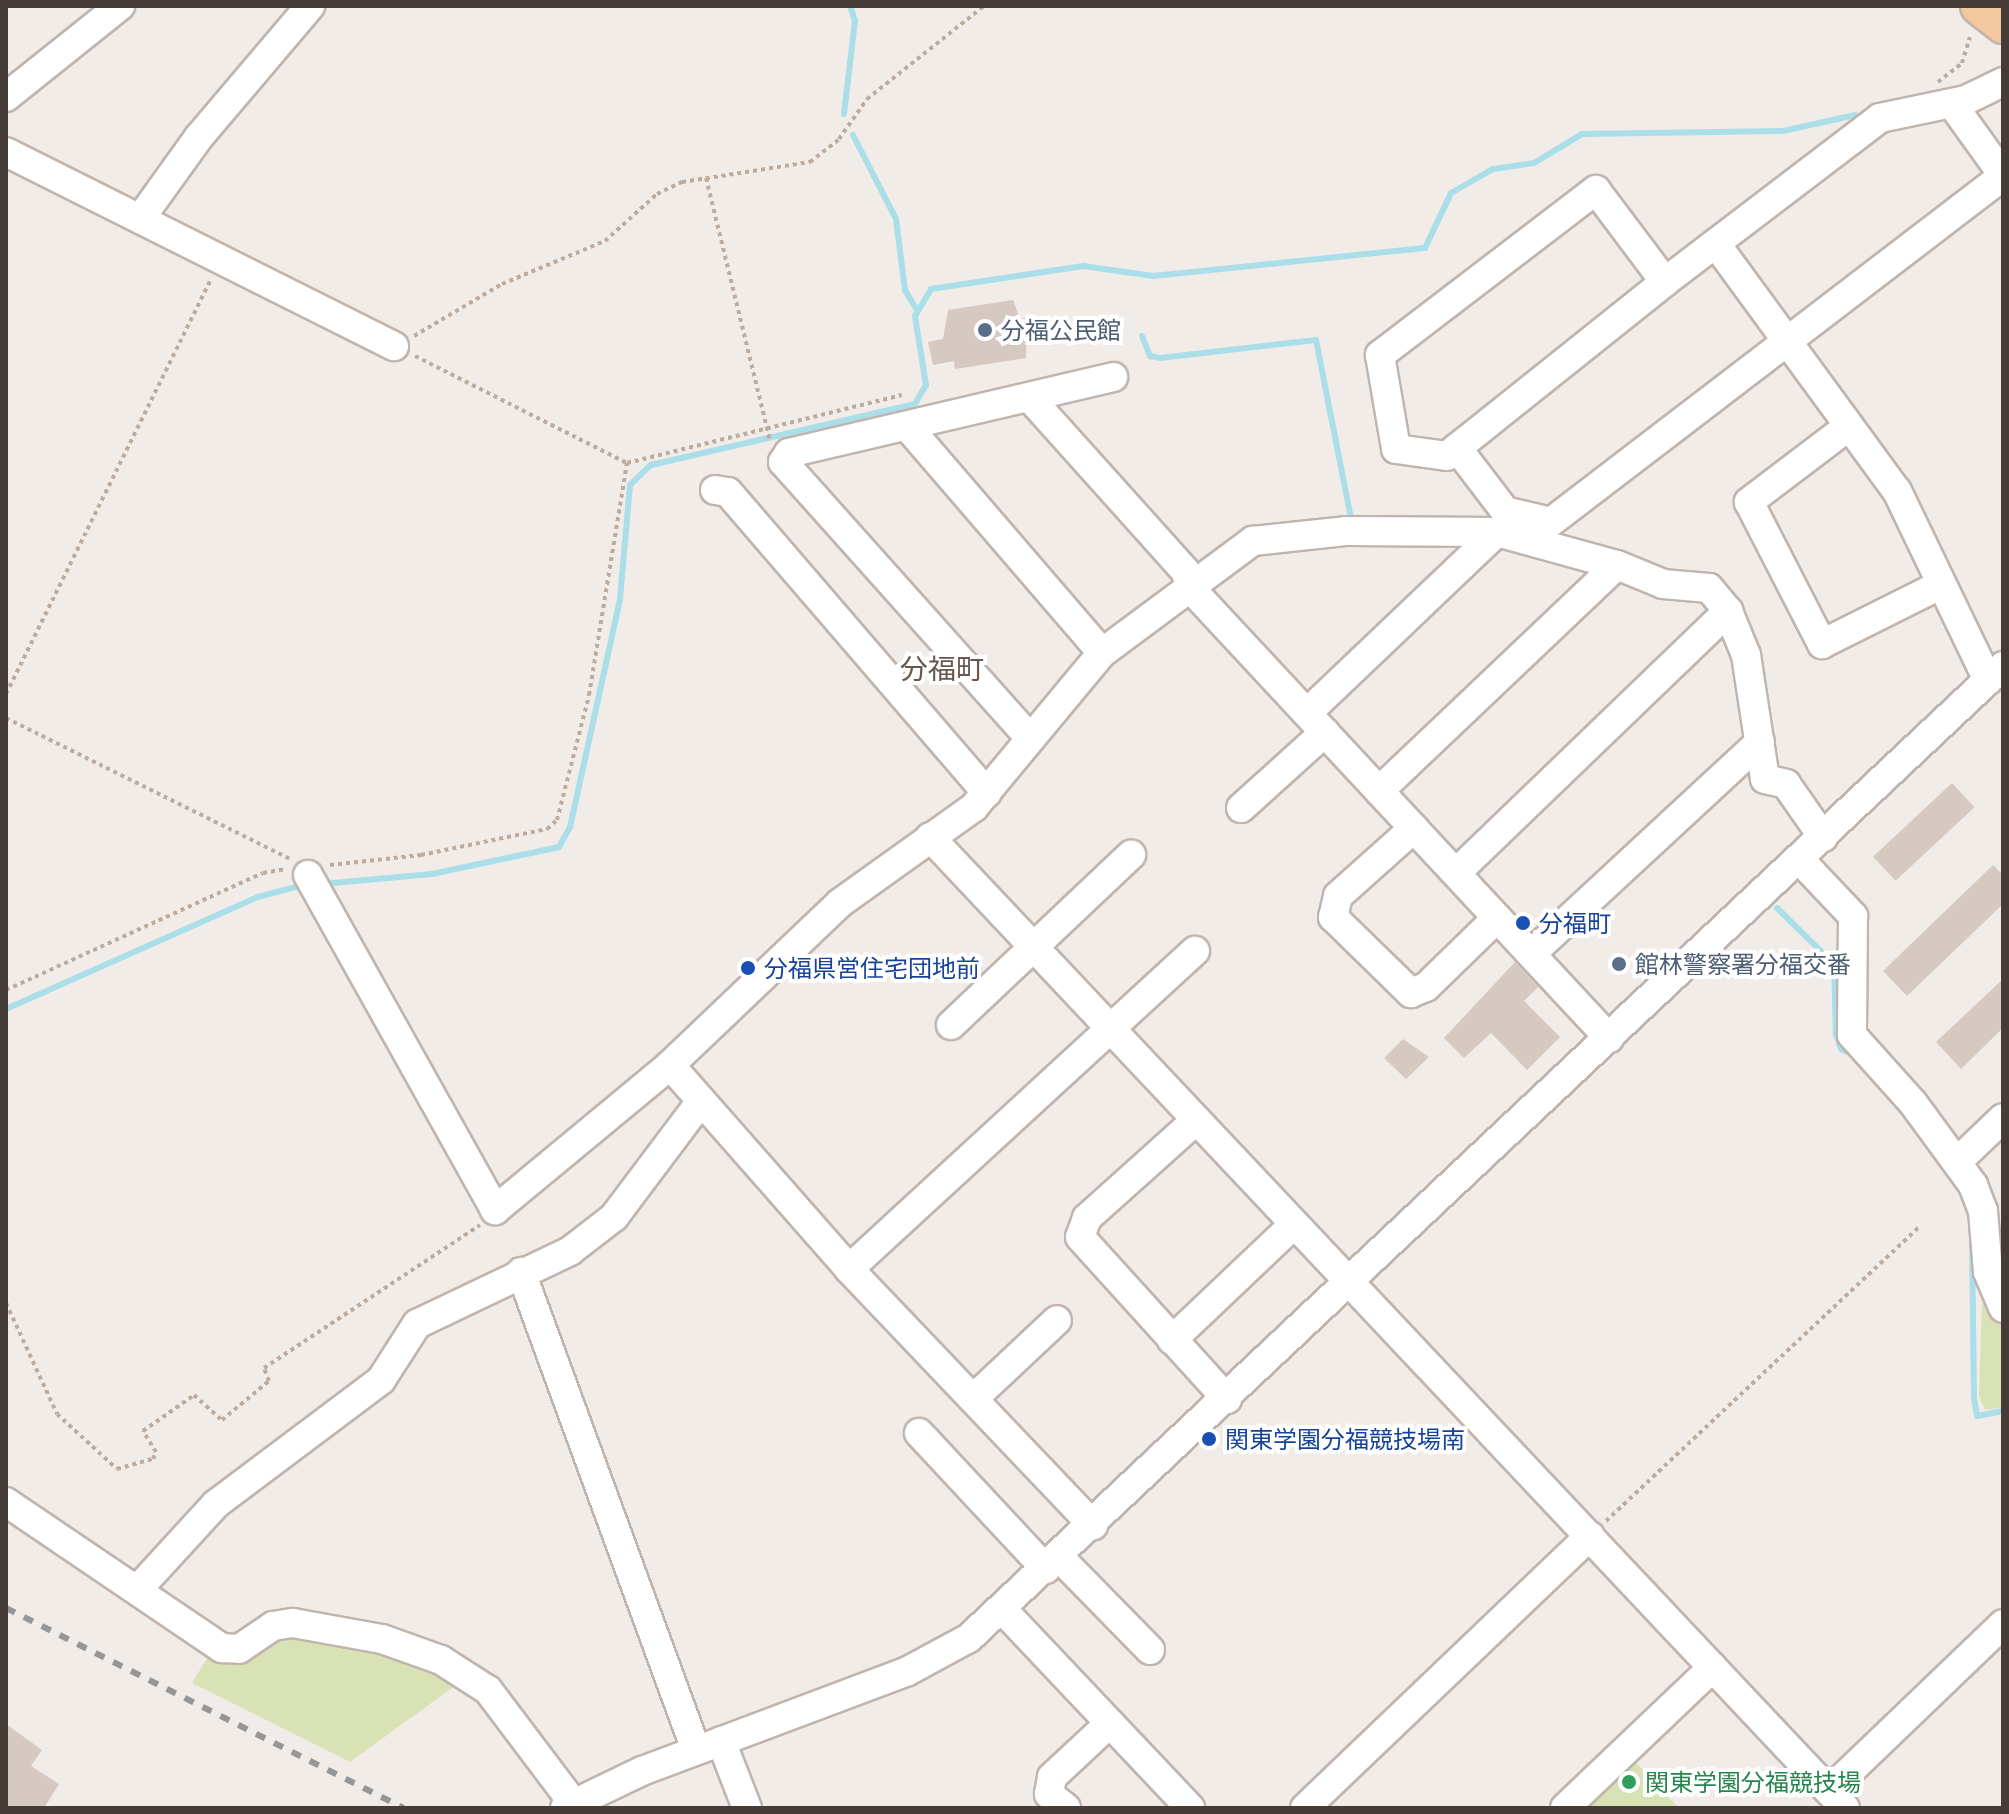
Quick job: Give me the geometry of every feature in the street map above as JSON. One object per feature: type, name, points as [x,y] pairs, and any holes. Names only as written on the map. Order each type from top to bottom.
[{"type":"street","points":[[6,97],[120,6]]},
{"type":"street","points":[[140,219],[199,137],[310,6]]},
{"type":"street","points":[[1665,282],[1596,190],[1380,355],[1396,449],[1447,456],[1665,282],[1880,118],[1939,105],[2003,82]]},
{"type":"street","points":[[1457,448],[1505,511],[1551,522],[2003,176],[1939,105]]},
{"type":"street","points":[[6,152],[394,346]]},
{"type":"street","points":[[6,1502],[222,1648],[239,1649],[273,1626],[293,1623],[393,1642],[477,1679],[569,1806],[708,1746],[908,1671],[969,1638],[1227,1399],[1995,673],[1940,585],[1897,491],[1716,244]]},
{"type":"street","points":[[1029,737],[783,462],[789,453],[1113,377]]},
{"type":"street","points":[[1030,398],[1185,571],[1193,591],[1609,1038]]},
{"type":"street","points":[[907,426],[1102,653]]},
{"type":"street","points":[[1849,426],[1749,502],[1822,644],[1940,585]]},
{"type":"street","points":[[715,490],[728,492],[987,793]]},
{"type":"street","points":[[310,877],[495,1210],[670,1065],[811,927],[987,793],[1029,737],[1102,653],[1193,591],[1253,541],[1347,531],[1497,532],[1617,565],[1663,584],[1709,588],[1728,611],[1746,655],[1765,779],[1786,784],[1823,837]]},
{"type":"street","points":[[1241,808],[1316,723],[1497,532]]},
{"type":"street","points":[[1379,791],[1617,565]]},
{"type":"street","points":[[1456,873],[1728,611]]},
{"type":"street","points":[[1531,954],[1760,742]]},
{"type":"street","points":[[1414,828],[1338,896],[1333,917],[1411,993],[1426,987],[1497,918]]},
{"type":"street","points":[[930,837],[1194,1122],[1590,1536],[1837,1800],[2003,1624]]},
{"type":"street","points":[[951,1025],[1131,855]]},
{"type":"street","points":[[1799,859],[1853,916],[1852,1035],[1958,1161],[1983,1211],[2000,1290]]},
{"type":"street","points":[[849,1269],[1108,1026],[1123,1021],[1195,951]]},
{"type":"street","points":[[670,1065],[849,1269],[1093,1525]]},
{"type":"street","points":[[138,1589],[216,1504],[381,1380],[417,1324],[570,1251],[614,1217],[701,1101]]},
{"type":"street","points":[[1958,1161],[2003,1118]]},
{"type":"street","points":[[1194,1122],[1081,1226],[1085,1247],[1227,1399]]},
{"type":"street","points":[[1172,1340],[1292,1226]]},
{"type":"street","points":[[521,1272],[708,1746],[747,1808]]},
{"type":"street","points":[[973,1399],[1057,1320]]},
{"type":"street","points":[[919,1433],[1052,1563],[1150,1650]]},
{"type":"street","points":[[1305,1808],[1590,1536]]},
{"type":"street","points":[[1002,1609],[1190,1808]]},
{"type":"street","points":[[1565,1808],[1713,1667]]},
{"type":"street","points":[[1065,1808],[1049,1794],[1052,1777],[1110,1723]]},
{"type":"path","points":[[394,346],[502,284],[605,241],[657,194],[706,178],[810,162],[839,139],[867,99],[984,6]]},
{"type":"path","points":[[1939,105],[1944,75],[1967,54],[1986,15]]},
{"type":"path","points":[[706,178],[768,429]]},
{"type":"path","points":[[6,694],[220,261]]},
{"type":"path","points":[[394,346],[627,463],[902,395]]},
{"type":"path","points":[[6,990],[263,873],[310,877],[547,829],[557,820],[589,695],[627,463]]},
{"type":"path","points":[[6,718],[310,877]]},
{"type":"path","points":[[6,1303],[57,1414],[117,1469],[153,1459],[156,1452],[143,1431],[194,1395],[222,1420],[269,1381],[264,1368],[483,1224]]},
{"type":"path","points":[[1590,1536],[1920,1226]]},
{"type":"green space","points":[[1982,1302],[2003,1324],[2003,1407],[1985,1410],[1979,1395]]},
{"type":"green space","points":[[284,1633],[387,1646],[463,1680],[350,1762],[192,1683],[211,1652],[235,1664]]},
{"type":"green space","name":"関東学園分福競技場","points":[[1630,1756],[1679,1808],[1577,1808]]},
{"type":"building","name":"分福公民館","points":[[1013,300],[1020,319],[1027,318],[1026,358],[955,369],[954,361],[933,365],[928,342],[943,339],[948,310]]},
{"type":"building","points":[[1952,783],[1975,807],[1896,881],[1873,857]]},
{"type":"building","points":[[1993,865],[2003,875],[2003,904],[1907,996],[1883,971]]},
{"type":"building","points":[[1515,962],[1538,987],[1524,1001],[1560,1037],[1527,1070],[1491,1033],[1464,1058],[1444,1038]]},
{"type":"building","points":[[2003,979],[2003,1028],[1961,1069],[1936,1042]]},
{"type":"building","points":[[1403,1039],[1429,1057],[1406,1079],[1384,1058]]},
{"type":"building","points":[[6,1724],[42,1750],[31,1766],[59,1784],[44,1808],[6,1808]]},
{"type":"waterway","points":[[844,114],[855,21],[850,6]]},
{"type":"waterway","points":[[322,884],[432,874],[559,847],[570,827],[620,599],[630,485],[651,465],[915,404],[926,385],[915,316],[931,289],[1083,266],[1153,276],[1425,248],[1451,193],[1493,169],[1534,163],[1582,134],[1783,131],[1855,115]]},
{"type":"waterway","points":[[853,135],[896,219],[905,290],[917,310]]},
{"type":"waterway","points":[[1142,336],[1150,356],[1160,358],[1316,340],[1351,518],[1357,518]]},
{"type":"waterway","points":[[1755,644],[1763,675]]},
{"type":"waterway","points":[[6,1009],[258,897],[303,885]]},
{"type":"waterway","points":[[1777,908],[1834,964],[1836,1035],[1841,1049],[1854,1055]]},
{"type":"waterway","points":[[1972,1235],[1974,1399],[1977,1416],[2003,1411]]},
{"type":"railway","points":[[6,1608],[403,1808]]},
{"type":"place","name":"分福公民館","points":[[985,330]]},
{"type":"place","name":"分福町","points":[[1523,923]]},
{"type":"place","name":"館林警察署分福交番","points":[[1619,964]]},
{"type":"place","name":"分福県営住宅団地前","points":[[748,968]]},
{"type":"place","name":"関東学園分福競技場南","points":[[1209,1439]]},
{"type":"place","name":"関東学園分福競技場","points":[[1629,1782]]},
{"type":"district","name":"分福町","points":[[942,668]]}]
